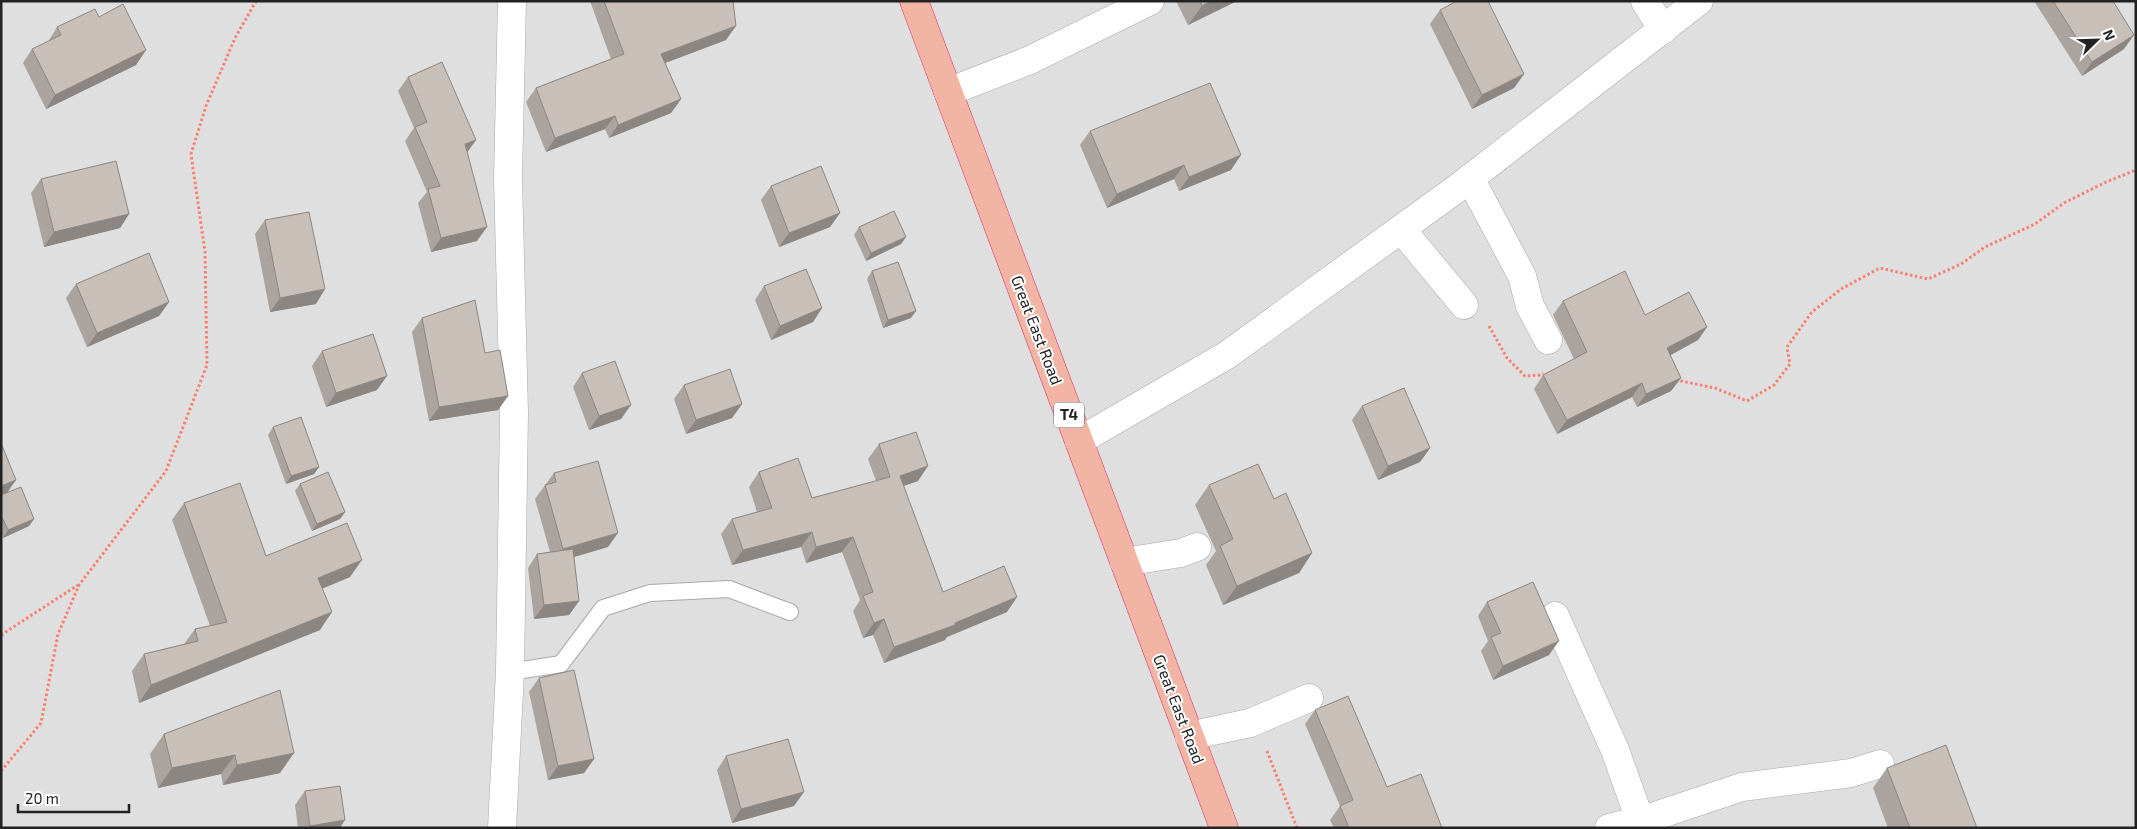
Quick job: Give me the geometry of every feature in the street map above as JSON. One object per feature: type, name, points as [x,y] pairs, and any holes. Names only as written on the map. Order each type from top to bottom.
[{"type":"highway","name":"Great East Road","points":[[914,1],[1224,828]]},
{"type":"street","points":[[502,828],[510,672],[514,413],[508,178],[512,1]]},
{"type":"street","points":[[948,92],[1030,60],[1150,1]]},
{"type":"street","points":[[1645,1],[1663,30]]},
{"type":"street","points":[[1078,441],[1227,355],[1470,178],[1699,1]]},
{"type":"street","points":[[1470,178],[1522,276],[1530,306],[1548,340]]},
{"type":"street","points":[[1401,229],[1464,305]]},
{"type":"street","points":[[1124,562],[1180,553],[1197,547]]},
{"type":"street","points":[[1555,616],[1615,750],[1640,820]]},
{"type":"street","points":[[1189,736],[1257,720],[1309,698]]},
{"type":"street","points":[[1609,828],[1742,787],[1852,773],[1880,764]]},
{"type":"lane","points":[[510,672],[561,664],[603,608],[650,593],[729,589],[790,612]]},
{"type":"path","points":[[1,771],[41,723],[58,634],[79,585],[166,471],[207,365],[205,252],[191,154],[213,89],[235,38],[256,1]]},
{"type":"path","points":[[1675,375],[1681,381],[1715,388],[1747,401],[1774,385],[1790,364],[1787,347],[1812,312],[1841,289],[1880,268],[1928,279],[1961,264],[1985,246],[2035,224],[2064,203],[2106,182],[2136,170]]},
{"type":"path","points":[[1464,305],[1480,309],[1507,358],[1525,376],[1540,376],[1557,359],[1548,340]]},
{"type":"path","points":[[1,636],[79,585]]},
{"type":"path","points":[[1257,720],[1272,765],[1297,828]]},
{"type":"shaded area","points":[[1,1],[2136,1],[2136,828],[1,828]]},
{"type":"building","points":[[604,1],[733,1],[736,26],[661,54],[681,99],[618,125],[615,116],[555,138],[536,88],[624,54]]},
{"type":"building","points":[[1200,1],[1211,1],[1202,6]]},
{"type":"building","points":[[1457,1],[1488,1],[1524,74],[1482,95],[1440,10]]},
{"type":"building","points":[[2053,1],[2113,1],[2134,35],[2092,62]]},
{"type":"building","points":[[123,4],[146,50],[55,95],[32,49],[61,35],[57,27],[95,9],[99,17]]},
{"type":"building","points":[[442,62],[476,140],[465,144],[487,227],[441,238],[428,189],[440,186],[415,127],[427,122],[408,77]]},
{"type":"building","points":[[1210,83],[1241,155],[1189,177],[1184,165],[1117,194],[1090,131]]},
{"type":"building","points":[[116,161],[129,214],[54,232],[41,179]]},
{"type":"building","points":[[821,166],[840,213],[789,233],[771,186]]},
{"type":"building","points":[[894,211],[906,237],[871,253],[859,227]]},
{"type":"building","points":[[309,212],[325,289],[280,298],[265,220]]},
{"type":"building","points":[[149,253],[169,302],[97,333],[76,284]]},
{"type":"building","points":[[898,262],[916,311],[888,320],[872,271]]},
{"type":"building","points":[[806,269],[822,308],[780,326],[764,286]]},
{"type":"building","points":[[1625,271],[1645,315],[1689,292],[1707,327],[1667,348],[1681,378],[1646,394],[1642,383],[1567,420],[1543,375],[1587,352],[1563,301]]},
{"type":"building","points":[[475,300],[485,353],[500,350],[508,396],[439,407],[422,318]]},
{"type":"building","points":[[373,334],[387,376],[336,393],[322,351]]},
{"type":"building","points":[[615,361],[631,405],[599,416],[582,373]]},
{"type":"building","points":[[730,369],[742,404],[696,420],[684,385]]},
{"type":"building","points":[[1404,388],[1430,448],[1388,466],[1362,406]]},
{"type":"building","points":[[301,417],[319,467],[291,476],[273,427]]},
{"type":"building","points":[[916,432],[928,466],[900,476],[943,592],[1004,566],[1017,597],[955,623],[955,625],[894,647],[884,619],[874,623],[863,596],[873,592],[853,537],[816,547],[812,532],[743,550],[732,519],[772,508],[759,472],[798,458],[812,498],[890,477],[879,444]]},
{"type":"building","points":[[1,443],[16,480],[1,486]]},
{"type":"building","points":[[598,461],[618,533],[563,549],[545,485],[556,482],[554,473]]},
{"type":"building","points":[[1258,464],[1274,499],[1286,493],[1312,553],[1237,586],[1220,546],[1233,539],[1209,485]]},
{"type":"building","points":[[328,472],[345,512],[317,524],[300,484]]},
{"type":"building","points":[[240,483],[266,556],[347,523],[362,560],[318,578],[332,612],[151,685],[144,654],[198,641],[195,629],[227,622],[184,503]]},
{"type":"building","points":[[21,487],[34,519],[8,530],[1,515],[1,495]]},
{"type":"building","points":[[573,549],[579,601],[544,605],[537,554]]},
{"type":"building","points":[[1533,582],[1559,641],[1503,666],[1491,637],[1501,633],[1487,602]]},
{"type":"building","points":[[574,670],[594,759],[558,766],[539,678]]},
{"type":"building","points":[[280,690],[294,753],[237,765],[235,755],[172,768],[164,734]]},
{"type":"building","points":[[1348,696],[1387,787],[1421,774],[1442,828],[1349,828],[1340,806],[1353,800],[1315,710]]},
{"type":"building","points":[[788,739],[804,792],[741,809],[726,756]]},
{"type":"building","points":[[1946,745],[1977,828],[1910,828],[1887,768]]},
{"type":"building","points":[[340,786],[345,820],[310,826],[305,791]]}]
